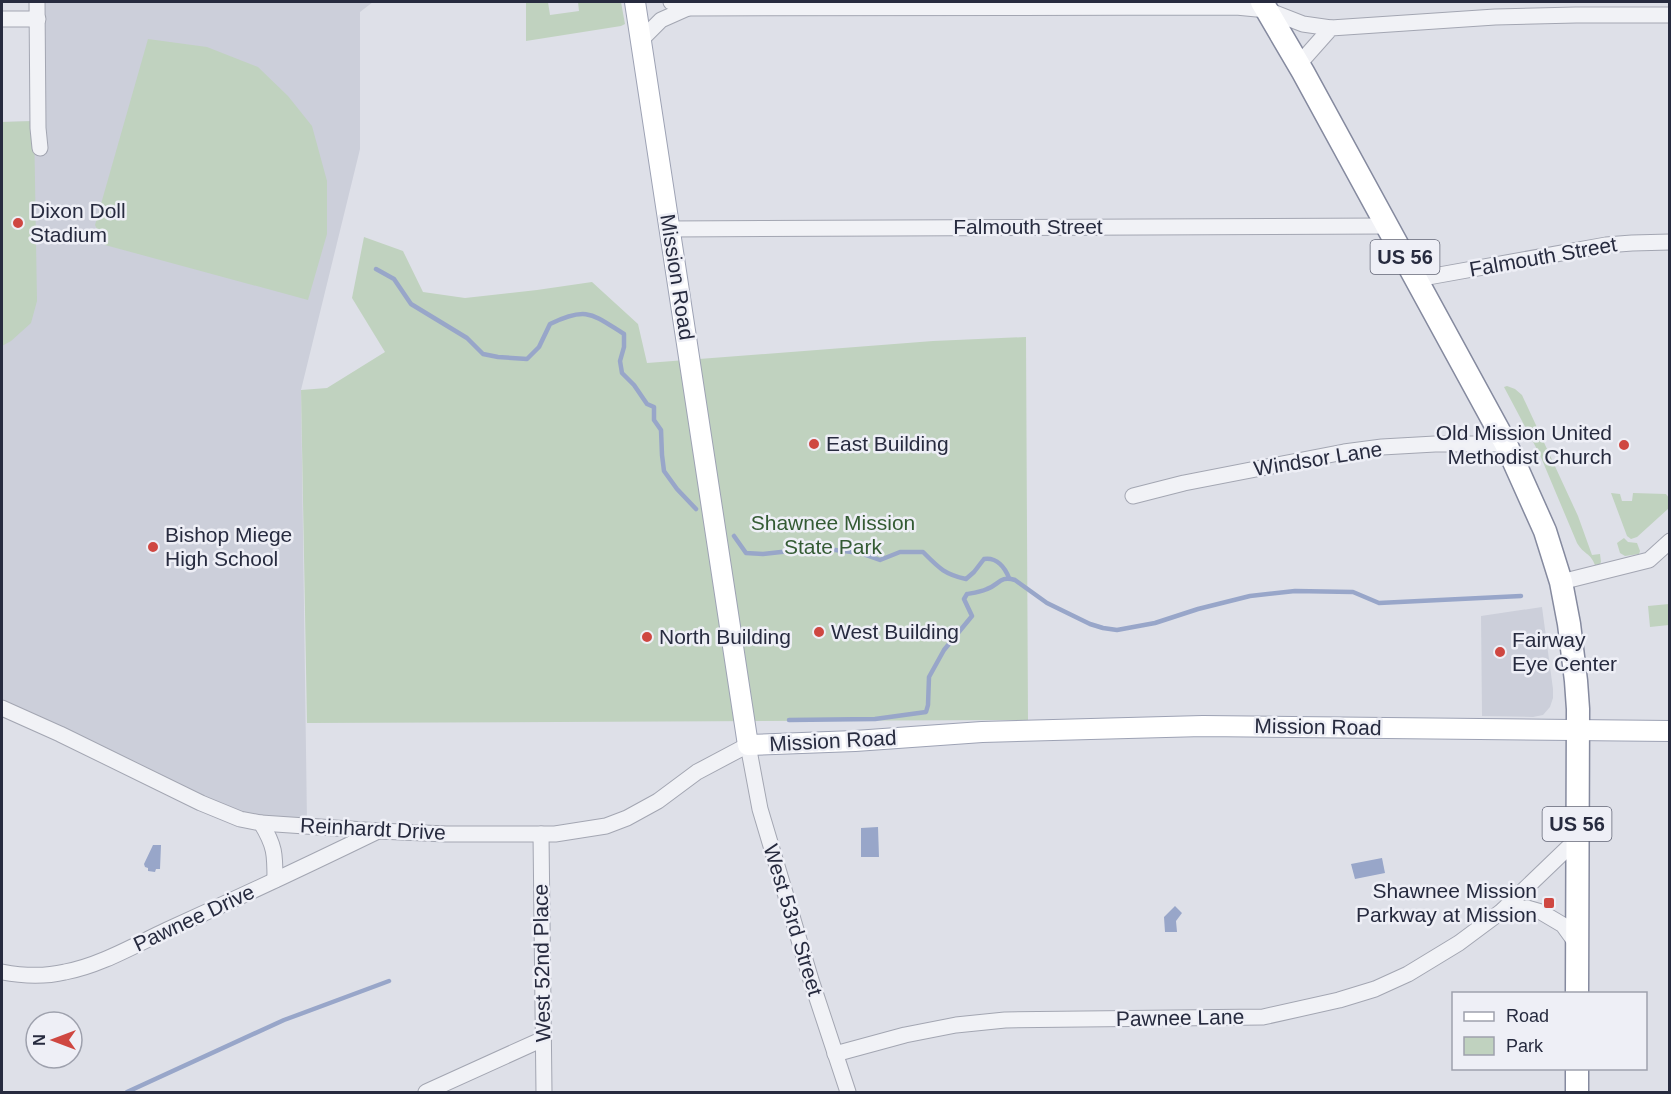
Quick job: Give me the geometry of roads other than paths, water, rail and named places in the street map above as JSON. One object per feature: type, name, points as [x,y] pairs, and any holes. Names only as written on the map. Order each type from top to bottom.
[{"type":"highway","name":"US 56","points":[[1265,5],[1506,444],[1545,531],[1561,582],[1576,681],[1577,992]]},
{"type":"highway","points":[[1577,1070],[1577,1092]]},
{"type":"main road","name":"Mission Road","points":[[635,2],[747,745],[855,741],[982,732],[1203,726],[1670,731]]},
{"type":"street","points":[[37,2],[40,148]]},
{"type":"street","points":[[670,2],[688,8],[1236,7],[1265,5],[1303,24],[1331,28],[1495,16],[1670,15]]},
{"type":"street","points":[[641,40],[661,20],[688,8]]},
{"type":"street","points":[[2,19],[38,19]]},
{"type":"street","points":[[1299,64],[1331,28]]},
{"type":"street","name":"Falmouth Street","points":[[669,229],[1387,226]]},
{"type":"street","name":"Falmouth Street","points":[[1417,279],[1606,245],[1670,242]]},
{"type":"street","name":"Windsor Lane","points":[[1133,496],[1184,483],[1344,452],[1435,444],[1506,444]]},
{"type":"street","points":[[1561,582],[1649,560],[1670,542]]},
{"type":"street","name":"Reinhardt Drive","points":[[2,708],[201,803],[240,819],[261,823],[379,831],[541,834],[565,833],[606,826],[627,818],[657,801],[697,772],[747,745]]},
{"type":"street","name":"West 53rd Street","points":[[747,745],[760,809],[811,980],[848,1092]]},
{"type":"street","points":[[261,823],[271,839],[275,856],[275,880]]},
{"type":"street","name":"Pawnee Drive","points":[[2,972],[51,975],[85,966],[379,831]]},
{"type":"street","name":"West 52nd Place","points":[[541,834],[544,1092]]},
{"type":"street","name":"Pawnee Lane","points":[[836,1054],[905,1035],[946,1027],[1005,1020],[1263,1017],[1375,989],[1408,974],[1459,943],[1502,911],[1576,840]]},
{"type":"street","points":[[1502,911],[1527,908],[1541,912],[1563,924],[1576,944]]},
{"type":"street","points":[[426,1092],[543,1039]]},
{"type":"water","points":[[878,827],[879,857],[861,857],[861,828]]},
{"type":"water","points":[[153,845],[161,845],[160,869],[156,869],[155,872],[148,871],[144,864]]},
{"type":"water","points":[[1382,858],[1385,873],[1355,879],[1351,864]]},
{"type":"water","points":[[1175,906],[1182,913],[1176,921],[1177,932],[1165,932],[1164,917]]},
{"type":"waterway","points":[[376,269],[394,279],[411,304],[467,338],[483,354],[527,359],[539,347],[550,324],[573,315],[596,317],[624,334],[624,347],[620,361],[622,373],[634,385],[647,404],[654,407],[654,420],[661,430],[664,471],[696,509]]},
{"type":"waterway","points":[[734,536],[746,553],[790,551],[806,553],[827,549],[860,553],[880,560],[900,552],[923,552],[942,570],[966,579],[984,559],[989,559],[1000,564],[1009,578]]},
{"type":"waterway","points":[[789,720],[875,719],[926,712],[929,677],[944,650],[972,616],[964,599],[967,594],[985,590],[1006,579],[1015,580],[1047,603],[1090,624],[1117,630],[1155,623],[1250,596],[1295,591],[1353,592],[1379,603],[1521,596]]},
{"type":"waterway","points":[[127,1092],[284,1020],[389,981]]},
{"type":"place","name":"Dixon Doll Stadium","points":[[18,223]]},
{"type":"place","name":"East Building","points":[[814,444]]},
{"type":"place","name":"Old Mission United Methodist Church","points":[[1624,445]]},
{"type":"place","name":"Bishop Miege High School","points":[[153,547]]},
{"type":"place","name":"West Building","points":[[819,632]]},
{"type":"place","name":"North Building","points":[[647,637]]},
{"type":"place","name":"Fairway Eye Center","points":[[1500,652]]},
{"type":"place","name":"Shawnee Mission Parkway at Mission","points":[[1549,903]]},
{"type":"park label","name":"Shawnee Mission State Park","points":[[833,535]]}]
